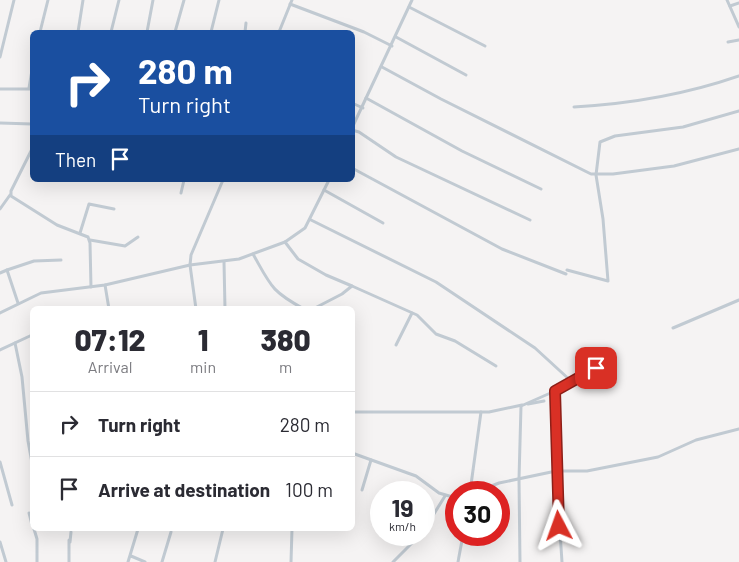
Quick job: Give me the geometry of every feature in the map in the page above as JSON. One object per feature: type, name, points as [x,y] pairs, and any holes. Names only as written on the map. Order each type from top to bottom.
[{"type":"street","points":[[0,57],[14,0]]},
{"type":"street","points":[[40,30],[48,0]]},
{"type":"street","points":[[78,30],[84,0]]},
{"type":"street","points":[[112,30],[119,0]]},
{"type":"street","points":[[147,30],[153,0]]},
{"type":"street","points":[[176,30],[184,0]]},
{"type":"street","points":[[212,30],[219,0]]},
{"type":"street","points":[[355,123],[412,0]]},
{"type":"street","points":[[727,0],[739,27]]},
{"type":"street","points":[[280,30],[291,2],[364,32],[392,46]]},
{"type":"street","points":[[730,6],[739,3]]},
{"type":"street","points":[[409,7],[485,46]]},
{"type":"street","points":[[245,30],[246,23]]},
{"type":"street","points":[[396,37],[466,75]]},
{"type":"street","points":[[728,42],[739,40]]},
{"type":"street","points":[[382,67],[582,171],[596,174],[674,166],[739,149]]},
{"type":"street","points":[[574,107],[604,105],[708,87],[739,76]]},
{"type":"street","points":[[0,88],[30,88]]},
{"type":"street","points":[[366,98],[462,151],[541,189]]},
{"type":"street","points":[[355,104],[363,108]]},
{"type":"street","points":[[355,170],[502,249],[567,272],[608,281],[603,219],[596,174],[600,142],[616,136],[684,127],[739,111]]},
{"type":"street","points":[[0,122],[30,124]]},
{"type":"street","points":[[355,130],[396,157],[530,220]]},
{"type":"street","points":[[1,206],[10,194],[30,153]]},
{"type":"street","points":[[181,193],[184,182]]},
{"type":"street","points":[[196,306],[190,264],[196,239],[222,182]]},
{"type":"street","points":[[0,313],[18,303],[41,294],[105,285],[190,264],[224,262],[285,242],[300,233],[310,220],[328,182]]},
{"type":"street","points":[[324,190],[383,223]]},
{"type":"street","points":[[10,194],[57,225],[80,233],[90,240],[125,246],[138,237]]},
{"type":"street","points":[[80,233],[90,204],[114,209]]},
{"type":"street","points":[[310,220],[436,282],[535,348],[571,381]]},
{"type":"street","points":[[90,240],[91,287]]},
{"type":"street","points":[[285,242],[298,259],[326,274],[412,313],[436,334],[455,341],[496,366]]},
{"type":"street","points":[[253,254],[270,286],[277,293],[299,306]]},
{"type":"street","points":[[0,273],[34,260],[61,260]]},
{"type":"street","points":[[224,262],[225,306]]},
{"type":"street","points":[[7,270],[18,303]]},
{"type":"street","points":[[105,285],[108,306]]},
{"type":"street","points":[[319,306],[342,294],[352,286]]},
{"type":"street","points":[[673,328],[739,300]]},
{"type":"street","points":[[396,345],[412,313]]},
{"type":"street","points":[[0,350],[30,335]]},
{"type":"street","points":[[15,343],[22,377],[30,452]]},
{"type":"street","points":[[520,562],[519,479],[522,406],[555,391],[596,368]]},
{"type":"street","points":[[555,391],[556,471],[562,562]]},
{"type":"street","points":[[355,412],[481,412],[544,401]]},
{"type":"street","points":[[472,481],[481,412]]},
{"type":"street","points":[[508,481],[556,471],[587,471],[658,456],[696,440],[739,429]]},
{"type":"street","points":[[355,454],[416,476],[445,496],[435,512]]},
{"type":"street","points":[[362,490],[371,460]]},
{"type":"street","points":[[0,462],[12,505]]},
{"type":"street","points":[[34,531],[37,539],[37,562]]},
{"type":"street","points":[[128,562],[137,531]]},
{"type":"street","points":[[215,562],[223,531]]},
{"type":"street","points":[[291,562],[292,531]]},
{"type":"street","points":[[68,562],[71,532]]},
{"type":"street","points":[[162,562],[171,532]]},
{"type":"street","points":[[69,540],[69,547]]},
{"type":"street","points":[[0,542],[6,562]]},
{"type":"street","points":[[395,562],[410,546]]},
{"type":"street","points":[[459,557],[458,562],[461,546]]},
{"type":"street","points":[[131,556],[145,562]]},
{"type":"route","points":[[559,526],[555,391],[596,368]]}]
